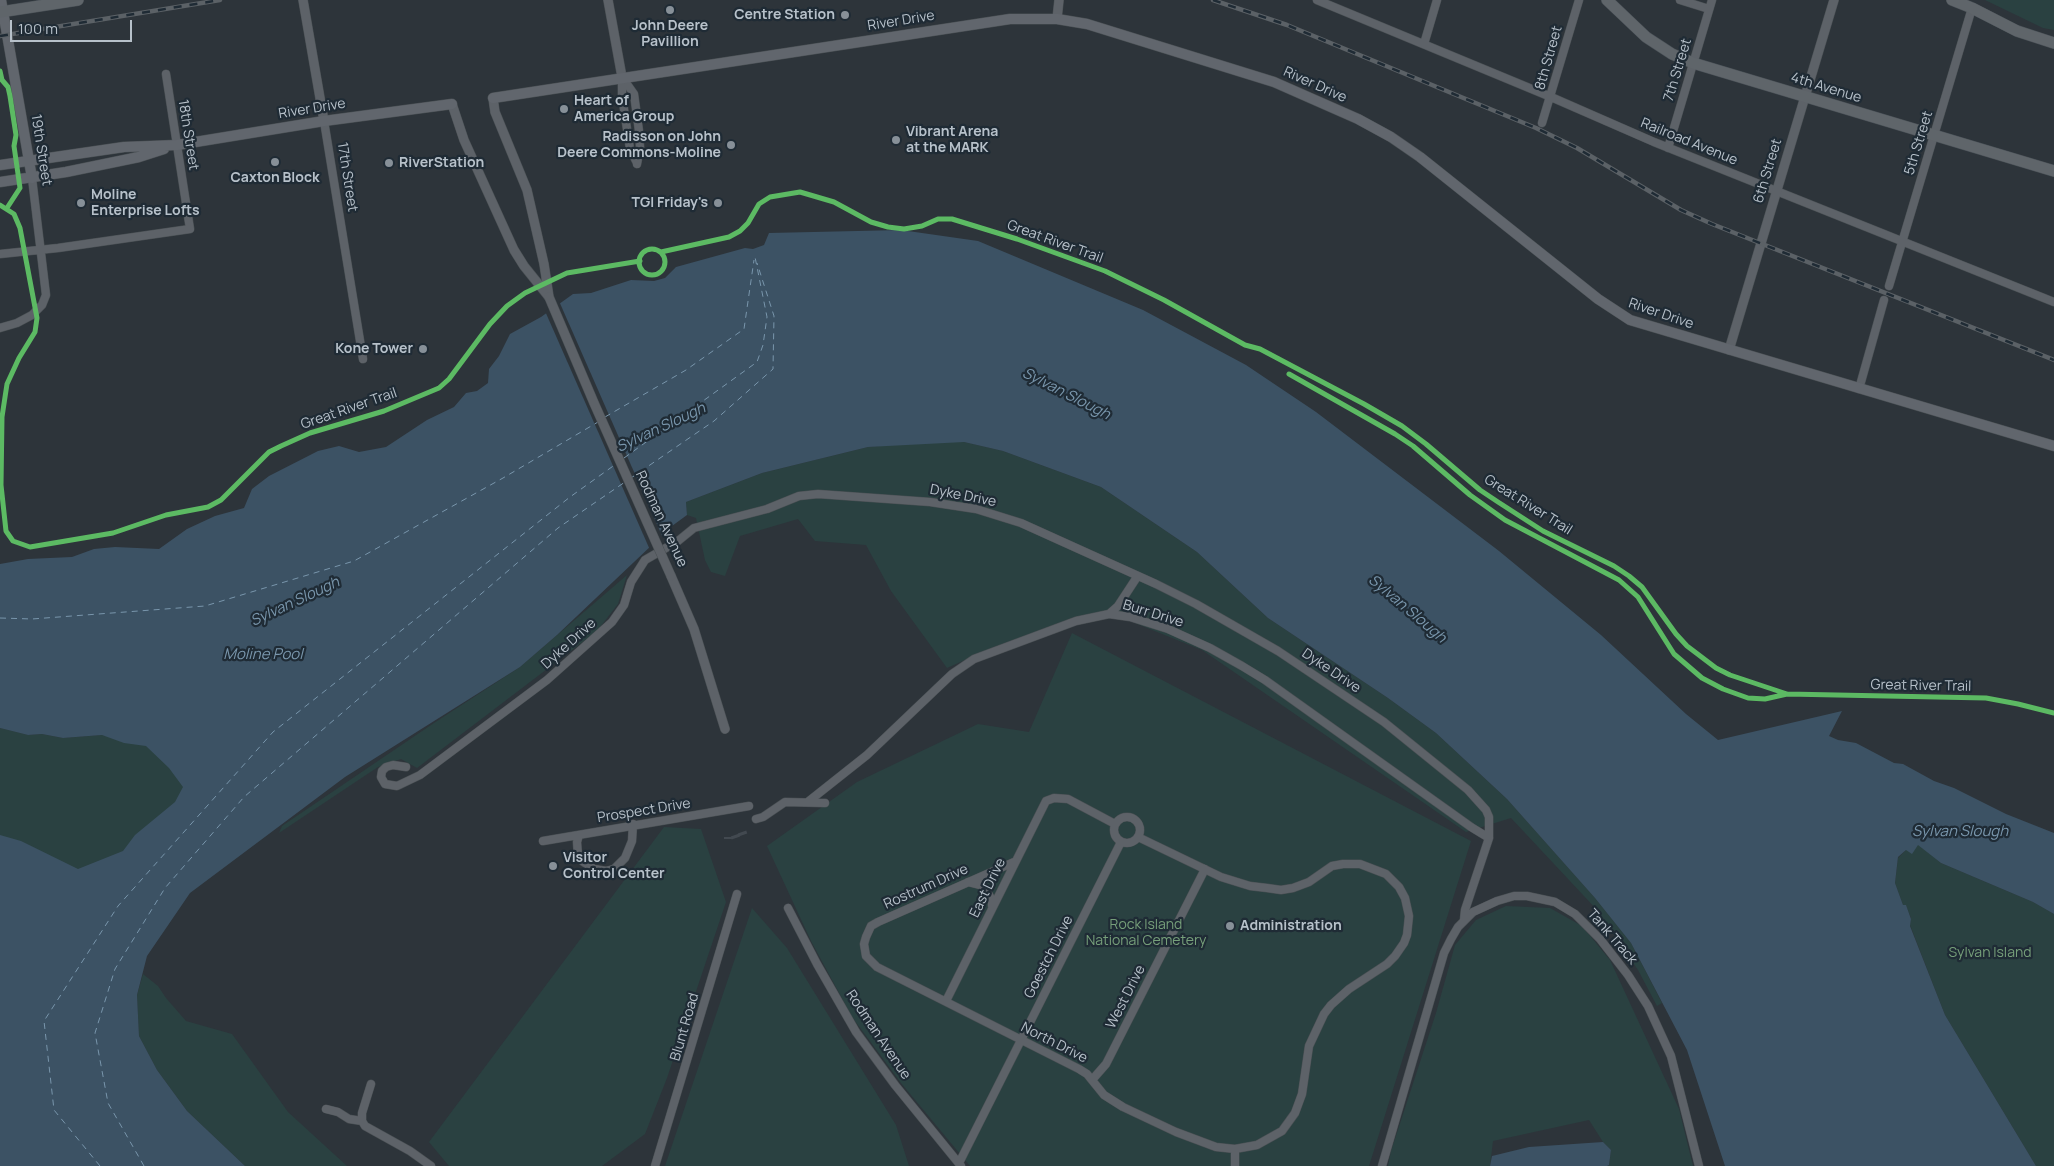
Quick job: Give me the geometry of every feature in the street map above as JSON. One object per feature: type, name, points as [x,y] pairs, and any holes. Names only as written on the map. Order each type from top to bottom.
[{"type":"main road","points":[[1,8],[78,0]]},
{"type":"main road","name":"4th Avenue","points":[[1607,0],[1646,37],[1672,54],[1692,63],[2054,172]]},
{"type":"main road","points":[[1952,0],[2017,31],[2054,43]]},
{"type":"main road","name":"19th Street","points":[[1,8],[32,178]]},
{"type":"main road","name":"River Drive","points":[[493,98],[1010,18],[1057,19],[1094,26],[1265,79],[1373,127],[1398,141],[1420,157],[1612,310],[1630,320],[1647,327],[2054,446]]},
{"type":"main road","name":"River Drive","points":[[0,182],[122,161],[177,145],[324,121],[452,104]]},
{"type":"main road","name":"River Drive","points":[[0,165],[124,147],[177,145]]},
{"type":"street","name":"17th Street","points":[[303,0],[363,359]]},
{"type":"street","points":[[608,0],[622,77],[622,96],[630,149],[637,164],[640,147],[634,94],[622,77]]},
{"type":"street","points":[[1057,19],[1059,0]]},
{"type":"street","name":"Railroad Avenue","points":[[1317,0],[1550,96],[1668,148],[2054,302]]},
{"type":"street","points":[[1424,44],[1437,0]]},
{"type":"street","name":"8th Street","points":[[1542,123],[1579,0]]},
{"type":"street","points":[[1680,0],[1709,9]]},
{"type":"street","name":"7th Street","points":[[1668,148],[1712,0]]},
{"type":"street","name":"6th Street","points":[[1729,350],[1834,0]]},
{"type":"street","name":"5th Street","points":[[1889,286],[1972,8]]},
{"type":"street","name":"18th Street","points":[[42,250],[190,229],[166,74]]},
{"type":"street","points":[[493,98],[495,112],[528,194],[544,264],[549,297]]},
{"type":"street","points":[[452,104],[464,140],[517,256],[549,297]]},
{"type":"street","name":"19th Street","points":[[0,328],[25,319],[42,305],[46,295],[32,178]]},
{"type":"street","points":[[0,254],[42,250]]},
{"type":"street","name":"Rodman Avenue","points":[[549,297],[694,629],[725,729]]},
{"type":"street","points":[[1859,389],[1884,300]]},
{"type":"street","name":"Dyke Drive","points":[[406,767],[393,765],[386,767],[382,771],[381,777],[385,784],[397,786],[420,775],[547,680],[612,622],[624,606],[631,582],[645,560],[678,541],[694,528],[767,509],[799,496],[818,494],[882,497],[976,509],[1021,523],[1047,534],[1196,604],[1247,632],[1287,656],[1384,722],[1478,800],[1489,816],[1489,838],[1465,910],[1464,920]]},
{"type":"street","points":[[1109,614],[1118,606],[1137,577]]},
{"type":"street","name":"Burr Drive","points":[[809,801],[867,755],[962,666],[974,659],[1037,634],[1076,621],[1109,614],[1130,617],[1168,629],[1210,648],[1242,666],[1265,680],[1470,827],[1489,838]]},
{"type":"street","name":"East Drive","points":[[946,1002],[1046,801],[1062,797],[1068,799],[1115,824]]},
{"type":"street","points":[[756,819],[785,802],[809,801],[825,803]]},
{"type":"street","name":"Prospect Drive","points":[[543,841],[633,824],[749,806]]},
{"type":"street","points":[[1125,817],[1133,819],[1139,825],[1138,837],[1132,842],[1121,842],[1115,836],[1115,824],[1125,817]]},
{"type":"street","points":[[579,835],[576,842],[578,856],[582,861],[594,869],[614,869],[626,858],[632,841],[633,824]]},
{"type":"street","points":[[1138,837],[1236,882],[1281,890],[1294,888],[1309,882],[1332,866],[1360,864],[1377,869],[1393,880],[1399,887],[1408,908],[1407,935],[1395,956],[1330,1005],[1318,1024],[1310,1046],[1302,1094],[1290,1121],[1282,1130],[1265,1142],[1248,1148],[1235,1149],[1235,1166]]},
{"type":"street","name":"Goestch Drive","points":[[960,1165],[1121,842]]},
{"type":"street","name":"Rostrum Drive","points":[[864,950],[868,931],[878,922],[1014,862]]},
{"type":"street","name":"West Drive","points":[[1092,1080],[1106,1064],[1205,869]]},
{"type":"street","points":[[968,882],[980,885],[986,890],[992,900],[992,909]]},
{"type":"street","name":"Blunt Road","points":[[656,1166],[737,894]]},
{"type":"street","name":"Tank Track","points":[[1382,1166],[1444,953],[1464,920],[1473,912],[1497,901],[1514,896],[1527,896],[1555,902],[1582,920],[1628,975],[1659,1028],[1674,1065],[1699,1166]]},
{"type":"street","name":"Rodman Avenue","points":[[788,908],[856,1032],[895,1085],[960,1165]]},
{"type":"street","name":"North Drive","points":[[864,950],[870,961],[877,967],[1079,1069],[1092,1080],[1104,1095],[1123,1107],[1202,1143],[1224,1149],[1235,1149]]},
{"type":"street","points":[[362,1121],[363,1105],[371,1084]]},
{"type":"street","points":[[326,1109],[362,1121],[368,1129],[395,1142],[430,1166]]},
{"type":"green space","points":[[1985,0],[2054,0],[2054,30],[2043,28]]},
{"type":"green space","points":[[927,442],[964,442],[1003,451],[1101,487],[1197,552],[1268,618],[1388,698],[1436,733],[1507,799],[1595,898],[1631,943],[1662,1003],[1657,1006],[1638,970],[1598,911],[1511,818],[1466,832],[1202,650],[1105,611],[994,647],[947,668],[891,591],[866,545],[815,541],[798,519],[740,536],[725,576],[711,572],[705,560],[696,518],[687,515],[686,502],[762,473],[868,447]]},
{"type":"green space","points":[[627,575],[618,604],[597,631],[417,768],[401,759],[378,767],[279,833],[282,826],[520,667]]},
{"type":"green space","name":"Rock Island National Cemetery","points":[[1072,633],[1471,841],[1369,1166],[970,1166],[901,1083],[852,1017],[811,941],[767,846],[857,782],[978,724],[1029,732]]},
{"type":"green space","points":[[0,728],[28,735],[42,734],[63,738],[102,735],[142,739],[193,785],[101,889],[0,874]]},
{"type":"green space","points":[[664,827],[701,829],[726,902],[667,1078],[645,1134],[602,1166],[449,1166],[429,1142]]},
{"type":"green space","name":"Sylvan Island","points":[[1918,844],[1941,863],[2033,902],[2054,914],[2054,1166],[2036,1166],[1945,1015],[1910,925],[1911,918],[1906,906],[1903,905],[1895,883],[1898,858],[1906,850]]},
{"type":"green space","points":[[1506,906],[1550,908],[1582,926],[1610,960],[1679,1109],[1693,1166],[1607,1166],[1609,1165],[1611,1150],[1603,1142],[1589,1120],[1493,1141],[1490,1166],[1388,1166],[1391,1151],[1436,1013],[1455,945],[1476,920]]},
{"type":"green space","points":[[752,908],[787,948],[896,1125],[909,1166],[665,1166]]},
{"type":"green space","points":[[143,974],[158,986],[186,1021],[232,1034],[288,1112],[347,1166],[245,1166],[187,1111],[157,1070],[139,1036],[137,995]]},
{"type":"water","name":"Moline Pool","points":[[901,230],[978,241],[1143,310],[1246,365],[1316,412],[1499,551],[1601,635],[1686,714],[1718,740],[1842,711],[1829,736],[1838,740],[1856,743],[1894,763],[1903,764],[1934,781],[1954,788],[2006,814],[2054,833],[2054,914],[2033,902],[1941,863],[1918,845],[1912,854],[1906,850],[1898,857],[1895,883],[1903,905],[1906,905],[1911,919],[1910,926],[1945,1015],[2036,1166],[1725,1166],[1687,1050],[1631,943],[1595,898],[1507,799],[1436,733],[1388,698],[1268,618],[1197,552],[1101,487],[1003,451],[964,442],[868,447],[762,473],[686,502],[687,515],[672,526],[557,635],[520,667],[345,777],[190,893],[147,956],[137,995],[139,1036],[157,1070],[187,1111],[245,1166],[0,1166],[0,835],[21,841],[78,869],[123,851],[135,835],[175,802],[183,787],[169,768],[146,746],[124,743],[102,735],[63,738],[42,734],[28,735],[0,728],[0,564],[28,559],[72,557],[94,549],[115,547],[159,549],[187,529],[215,516],[244,508],[252,489],[269,476],[318,451],[339,446],[359,452],[386,447],[427,420],[454,407],[466,393],[477,391],[488,383],[489,369],[499,356],[510,334],[541,317],[573,294],[591,293],[631,280],[654,281],[665,278],[676,267],[745,248],[753,249],[764,245],[769,233]]},
{"type":"water","points":[[1603,1142],[1611,1150],[1609,1165],[1607,1166],[1490,1166],[1492,1156],[1529,1147]]},
{"type":"pier","points":[[559,301],[663,538],[650,550],[545,311]]},
{"type":"ferry route","points":[[624,458],[757,362],[763,345],[767,317],[755,257]]},
{"type":"ferry route","points":[[605,417],[686,370],[744,329],[754,260]]},
{"type":"ferry route","points":[[631,478],[714,421],[773,369],[774,316],[757,263]]},
{"type":"ferry route","points":[[0,618],[32,619],[205,606],[354,561],[503,478],[598,422]]},
{"type":"ferry route","points":[[100,1166],[54,1110],[44,1021],[118,906],[273,732],[570,497],[616,464]]},
{"type":"ferry route","points":[[144,1166],[108,1103],[95,1033],[115,969],[165,888],[244,797],[558,528],[625,482]]},
{"type":"railway","points":[[0,36],[220,0]]},
{"type":"railway","points":[[1213,0],[1287,25],[1536,128],[1577,148],[1681,210],[1712,224],[2054,360]]},
{"type":"cycle path","points":[[0,71],[10,96],[16,135],[14,146],[20,188],[7,208]]},
{"type":"cycle path","name":"Great River Trail","points":[[661,252],[729,237],[740,231],[748,223],[759,204],[770,197],[800,192],[834,202],[871,222],[888,227],[904,229],[922,226],[938,219],[952,219],[1017,239],[1105,271],[1164,300],[1245,345],[1260,349],[1402,426],[1480,490],[1498,502],[1543,531],[1614,566],[1629,576],[1642,587],[1687,646],[1716,668],[1730,675],[1787,694],[1986,698],[2054,713]]},
{"type":"cycle path","name":"Great River Trail","points":[[0,205],[14,214],[20,228],[37,318],[35,332],[19,358],[7,384],[2,417],[1,485],[6,531],[13,541],[30,547],[113,533],[166,515],[208,507],[221,500],[269,452],[310,433],[384,411],[439,388],[449,379],[490,324],[507,306],[525,293],[567,273],[640,261]]},
{"type":"cycle path","points":[[652,249],[661,253],[665,262],[661,271],[652,275],[643,271],[639,262],[643,253],[652,249]]},
{"type":"cycle path","points":[[1289,374],[1413,446],[1470,495],[1505,520],[1619,580],[1638,597],[1674,654],[1702,678],[1723,689],[1748,698],[1765,699],[1787,694]]},
{"type":"place","name":"John Deere Pavillion","points":[[670,10]]},
{"type":"place","name":"Centre Station","points":[[845,15]]},
{"type":"place","name":"Heart of America Group","points":[[564,109]]},
{"type":"place","name":"Vibrant Arena at the MARK","points":[[896,140]]},
{"type":"place","name":"Radisson on John Deere Commons-Moline","points":[[731,145]]},
{"type":"place","name":"Caxton Block","points":[[275,162]]},
{"type":"place","name":"RiverStation","points":[[389,163]]},
{"type":"place","name":"Moline Enterprise Lofts","points":[[81,203]]},
{"type":"place","name":"TGI Friday's","points":[[718,203]]},
{"type":"place","name":"Kone Tower","points":[[423,349]]},
{"type":"place","name":"Visitor Control Center","points":[[553,866]]},
{"type":"place","name":"Administration","points":[[1230,926]]},
{"type":"water label","name":"Sylvan Slough","points":[[1066,394]]},
{"type":"water label","name":"Sylvan Slough","points":[[661,428]]},
{"type":"water label","name":"Sylvan Slough","points":[[295,602]]},
{"type":"water label","name":"Sylvan Slough","points":[[1407,609]]},
{"type":"water label","name":"Sylvan Slough","points":[[1960,832]]}]
